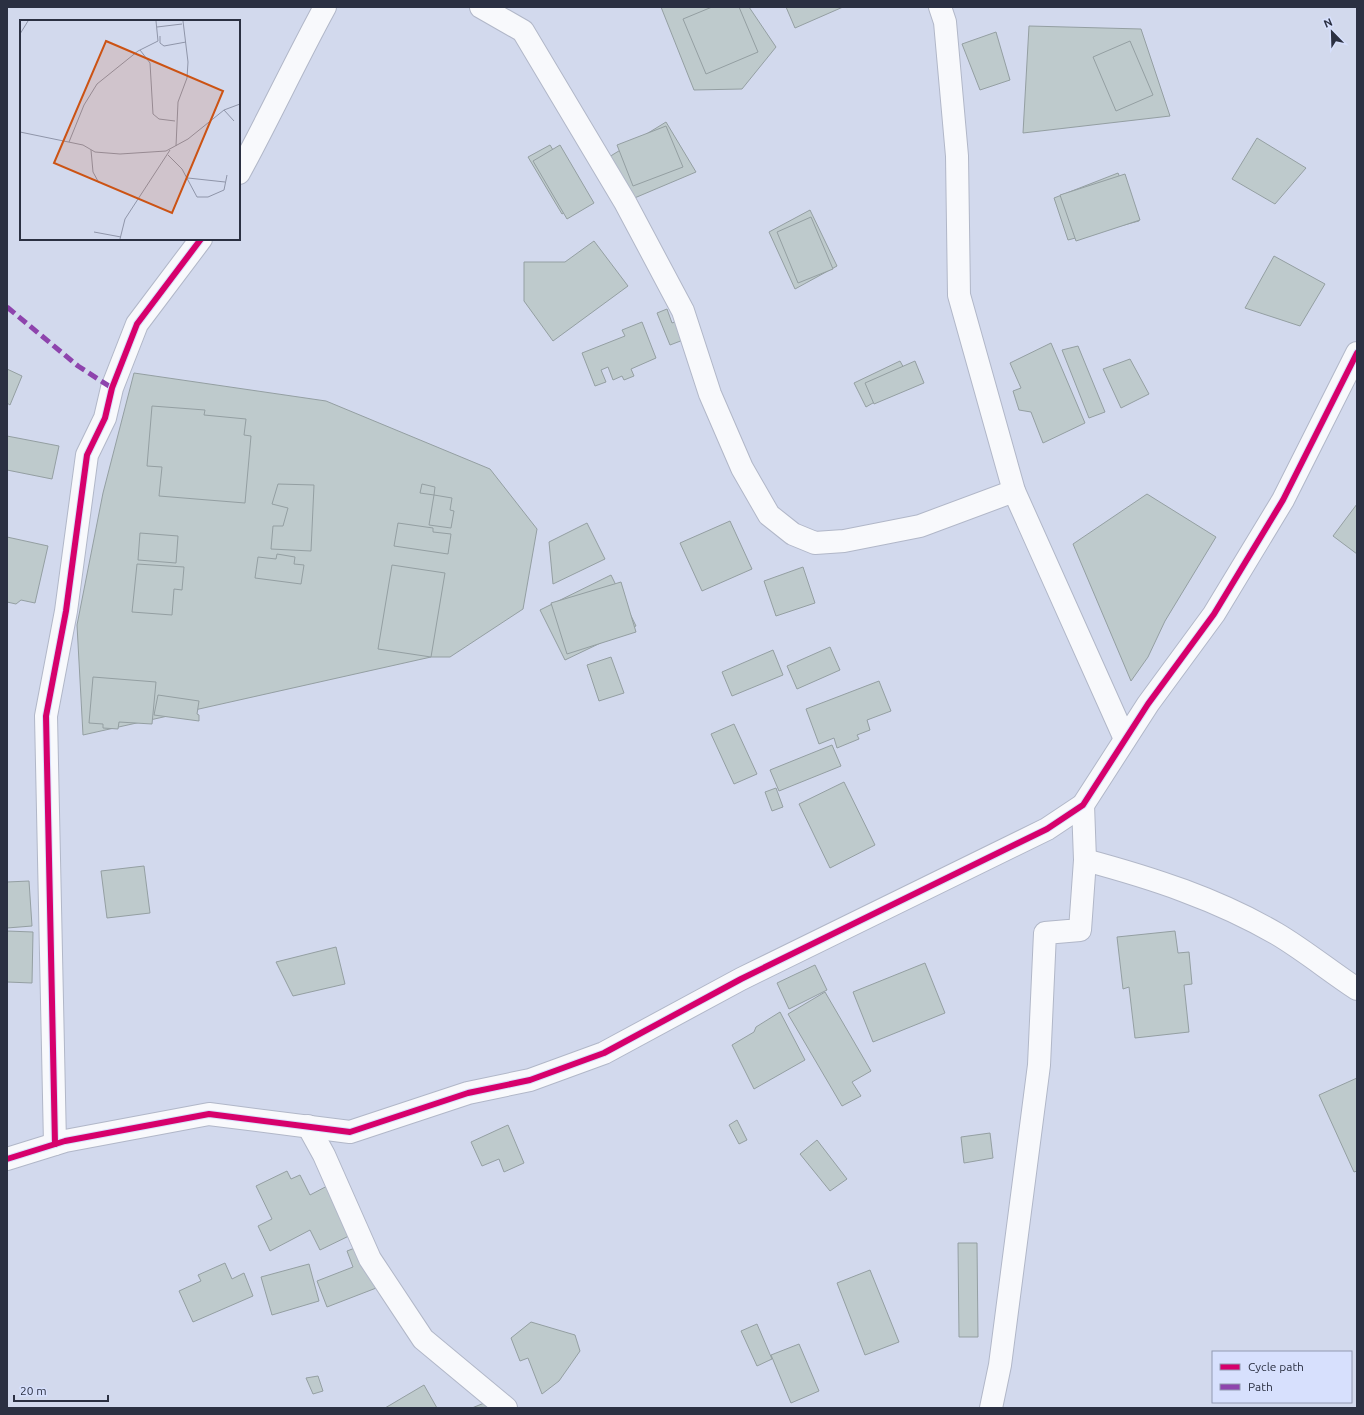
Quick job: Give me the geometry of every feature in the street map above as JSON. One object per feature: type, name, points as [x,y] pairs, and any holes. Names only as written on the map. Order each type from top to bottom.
[{"type":"street","points":[[240,171],[325,7]]},
{"type":"street","points":[[481,7],[522,32],[625,202],[683,311],[710,394],[742,468],[769,515],[793,534],[815,543],[844,541],[920,526],[1014,491]]},
{"type":"street","points":[[940,7],[945,22],[957,156],[958,295],[1014,491],[1125,740]]},
{"type":"street","points":[[55,1144],[46,716],[66,611],[87,455],[105,418],[112,388],[137,324],[200,240]]},
{"type":"street","points":[[7,1159],[65,1141],[209,1114],[350,1132],[468,1093],[530,1080],[604,1053],[741,979],[1047,829],[1083,805],[1148,704],[1214,614],[1283,500],[1357,353]]},
{"type":"street","points":[[991,1408],[1000,1365],[1039,1065],[1045,933],[1080,930],[1085,860],[1083,805]]},
{"type":"street","points":[[1085,860],[1132,872],[1221,906],[1278,935],[1357,989]]},
{"type":"street","points":[[308,1126],[324,1155],[370,1259],[423,1339],[506,1408]]},
{"type":"building","points":[[661,7],[749,7],[776,47],[742,89],[694,90]]},
{"type":"building","points":[[712,7],[739,7],[758,52],[706,74],[683,19]]},
{"type":"building","points":[[786,7],[843,7],[795,28]]},
{"type":"building","points":[[1029,26],[1141,29],[1170,116],[1023,133]]},
{"type":"building","points":[[996,32],[1010,80],[980,90],[962,44]]},
{"type":"building","points":[[1130,41],[1153,95],[1116,111],[1093,57]]},
{"type":"building","points":[[666,122],[696,172],[625,202],[609,157]]},
{"type":"building","points":[[666,126],[683,167],[633,186],[617,145]]},
{"type":"building","points":[[1257,138],[1306,168],[1275,204],[1232,179]]},
{"type":"building","points":[[550,145],[584,201],[562,214],[528,157]]},
{"type":"building","points":[[560,145],[594,203],[567,219],[533,161]]},
{"type":"building","points":[[1118,173],[1139,221],[1068,240],[1054,198]]},
{"type":"building","points":[[1125,174],[1140,220],[1076,241],[1060,195]]},
{"type":"building","points":[[810,210],[837,266],[795,289],[769,232]]},
{"type":"building","points":[[811,217],[833,269],[798,283],[777,232]]},
{"type":"building","points":[[594,241],[628,286],[553,341],[524,301],[524,262],[565,262]]},
{"type":"building","points":[[1274,256],[1325,284],[1300,326],[1245,308]]},
{"type":"building","points":[[667,309],[672,323],[684,318],[691,337],[670,345],[657,313]]},
{"type":"building","points":[[642,322],[656,358],[631,369],[634,376],[624,380],[622,376],[613,380],[608,367],[601,370],[606,382],[595,386],[582,353],[625,336],[622,330]]},
{"type":"building","points":[[1051,343],[1085,423],[1043,443],[1031,412],[1019,410],[1013,391],[1021,388],[1010,363]]},
{"type":"building","points":[[1078,346],[1105,412],[1089,418],[1062,350]]},
{"type":"building","points":[[1130,359],[1149,394],[1121,408],[1103,369]]},
{"type":"building","points":[[900,361],[911,381],[866,407],[854,383]]},
{"type":"building","points":[[915,361],[924,383],[874,404],[865,383]]},
{"type":"building","points":[[7,369],[22,376],[10,405],[7,403]]},
{"type":"building","points":[[134,373],[326,401],[490,469],[537,529],[523,609],[450,657],[431,657],[83,735],[77,625],[103,493]]},
{"type":"building","points":[[152,406],[205,410],[204,415],[246,419],[244,435],[251,436],[245,503],[159,496],[162,467],[147,466]]},
{"type":"building","points":[[7,436],[59,446],[52,479],[7,470]]},
{"type":"building","points":[[278,484],[314,485],[311,551],[271,549],[273,526],[283,526],[288,508],[272,504]]},
{"type":"building","points":[[422,484],[435,487],[434,495],[420,493]]},
{"type":"building","points":[[1147,494],[1216,537],[1165,621],[1148,657],[1131,681],[1073,544]]},
{"type":"building","points":[[434,495],[452,498],[450,510],[454,511],[451,528],[429,525]]},
{"type":"building","points":[[1357,504],[1357,554],[1333,536]]},
{"type":"building","points":[[730,521],[752,569],[702,591],[680,543]]},
{"type":"building","points":[[398,523],[433,528],[433,532],[451,534],[448,554],[394,546]]},
{"type":"building","points":[[587,523],[605,559],[553,584],[549,542]]},
{"type":"building","points":[[140,533],[178,536],[176,563],[138,560]]},
{"type":"building","points":[[7,537],[48,546],[35,603],[21,600],[16,604],[7,602]]},
{"type":"building","points":[[277,554],[295,557],[294,564],[304,565],[301,584],[255,578],[258,557],[276,559]]},
{"type":"building","points":[[137,564],[184,567],[182,590],[174,589],[172,615],[132,612]]},
{"type":"building","points":[[392,565],[445,573],[431,657],[378,649]]},
{"type":"building","points":[[803,567],[815,603],[776,616],[764,581]]},
{"type":"building","points":[[611,575],[636,626],[565,660],[540,610]]},
{"type":"building","points":[[621,582],[636,632],[567,654],[551,603]]},
{"type":"building","points":[[830,647],[840,670],[797,689],[787,666]]},
{"type":"building","points":[[773,650],[783,675],[732,696],[722,672]]},
{"type":"building","points":[[611,657],[624,693],[599,701],[587,665]]},
{"type":"building","points":[[93,677],[156,682],[152,724],[119,722],[118,729],[103,728],[103,724],[89,723]]},
{"type":"building","points":[[879,681],[891,711],[867,720],[870,730],[857,735],[859,739],[837,748],[834,738],[819,744],[806,709]]},
{"type":"building","points":[[158,695],[199,701],[197,714],[199,715],[199,721],[154,715]]},
{"type":"building","points":[[734,724],[757,774],[734,784],[711,734]]},
{"type":"building","points":[[832,745],[841,766],[779,791],[770,770]]},
{"type":"building","points":[[844,782],[875,845],[830,868],[799,804]]},
{"type":"building","points":[[776,788],[783,807],[772,811],[765,792]]},
{"type":"building","points":[[144,866],[150,913],[107,918],[101,871]]},
{"type":"building","points":[[29,881],[32,926],[7,928],[7,882]]},
{"type":"building","points":[[7,931],[33,932],[32,983],[7,982]]},
{"type":"building","points":[[1175,931],[1178,953],[1189,952],[1192,984],[1184,985],[1189,1032],[1135,1038],[1129,987],[1123,989],[1117,937]]},
{"type":"building","points":[[336,947],[345,984],[293,996],[276,962]]},
{"type":"building","points":[[925,963],[945,1013],[873,1042],[853,992]]},
{"type":"building","points":[[815,965],[827,990],[789,1009],[777,983]]},
{"type":"building","points":[[825,992],[871,1071],[852,1082],[861,1096],[842,1106],[788,1014]]},
{"type":"building","points":[[780,1012],[805,1060],[754,1089],[732,1045],[754,1032],[756,1027]]},
{"type":"building","points":[[1357,1078],[1357,1171],[1354,1172],[1319,1095]]},
{"type":"building","points":[[737,1120],[747,1140],[739,1144],[729,1125]]},
{"type":"building","points":[[508,1125],[524,1163],[504,1172],[499,1159],[482,1166],[471,1142]]},
{"type":"building","points":[[990,1133],[993,1158],[964,1163],[961,1137]]},
{"type":"building","points":[[817,1140],[847,1179],[830,1191],[800,1154]]},
{"type":"building","points":[[287,1171],[291,1179],[300,1175],[310,1195],[331,1184],[355,1233],[320,1250],[310,1230],[270,1251],[258,1226],[272,1219],[256,1186]]},
{"type":"building","points":[[368,1243],[384,1285],[327,1307],[317,1281],[353,1267],[347,1251]]},
{"type":"building","points":[[958,1243],[977,1243],[978,1337],[959,1337]]},
{"type":"building","points":[[225,1263],[232,1279],[244,1273],[253,1296],[193,1322],[179,1291],[201,1281],[198,1275]]},
{"type":"building","points":[[309,1264],[319,1301],[272,1315],[261,1277]]},
{"type":"building","points":[[870,1270],[899,1342],[865,1355],[837,1283]]},
{"type":"building","points":[[531,1322],[575,1335],[580,1351],[559,1381],[542,1394],[528,1358],[520,1361],[511,1338]]},
{"type":"building","points":[[757,1324],[772,1359],[757,1366],[741,1331]]},
{"type":"building","points":[[799,1344],[819,1391],[791,1403],[771,1355]]},
{"type":"building","points":[[318,1376],[323,1391],[313,1394],[306,1378]]},
{"type":"building","points":[[424,1385],[437,1408],[385,1408]]},
{"type":"building","points":[[489,1401],[492,1408],[472,1408]]},
{"type":"marked path","points":[[7,307],[78,366],[112,388]]},
{"type":"cycle path","points":[[55,1144],[46,716],[66,611],[87,455],[105,418],[112,388],[137,324],[200,240]]},
{"type":"cycle path","points":[[7,1159],[65,1141],[209,1114],[350,1132],[468,1093],[530,1080],[604,1053],[741,979],[1047,829],[1083,805],[1148,704],[1214,614],[1283,500],[1357,353]]}]
